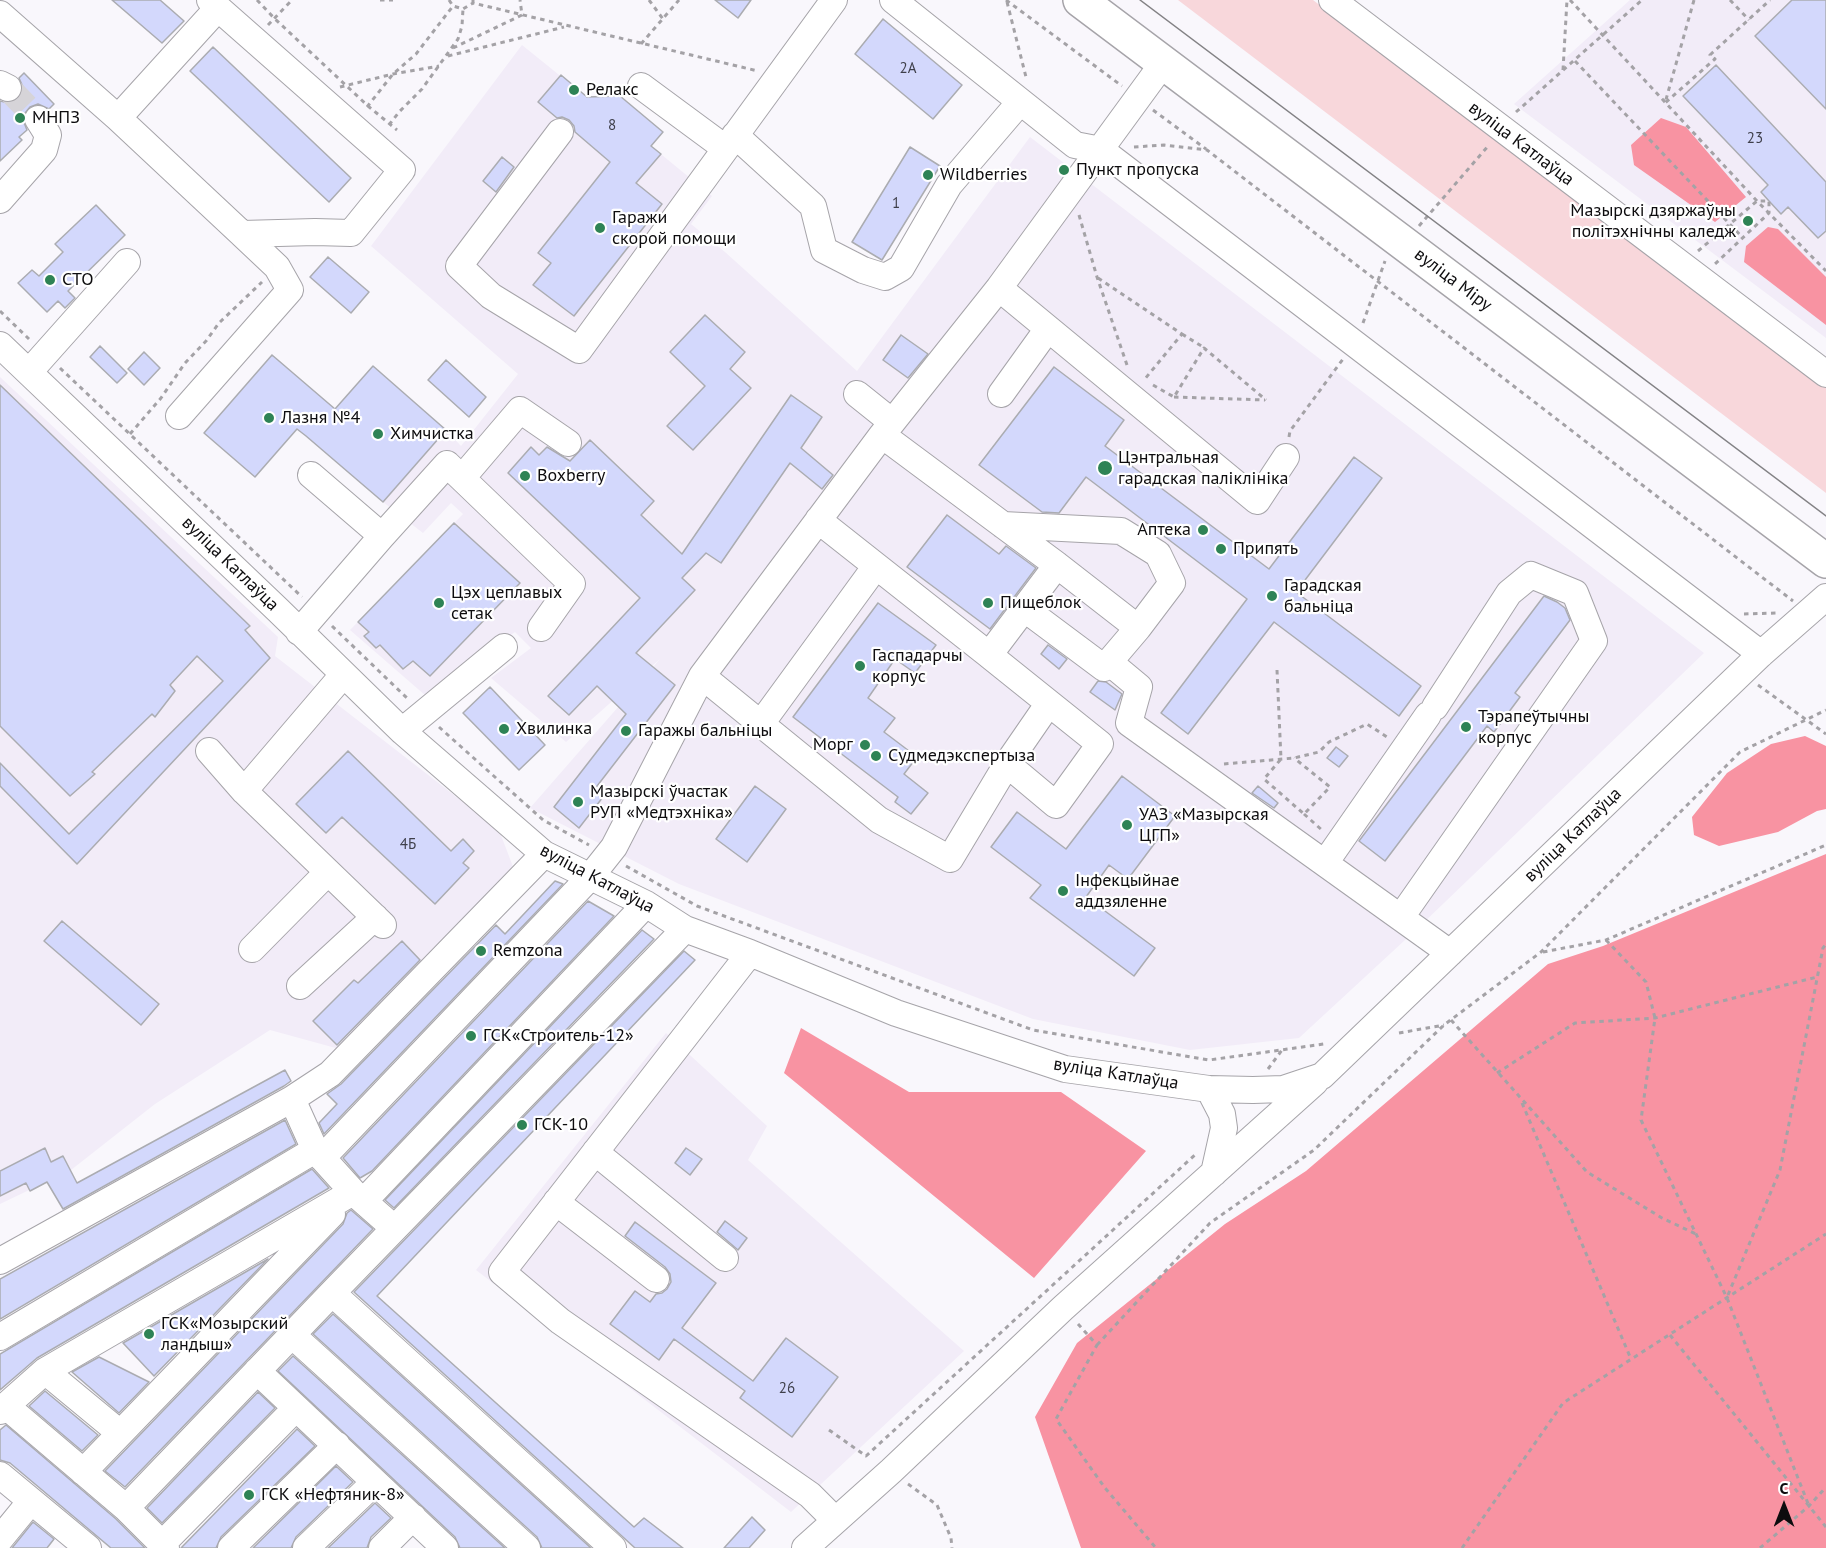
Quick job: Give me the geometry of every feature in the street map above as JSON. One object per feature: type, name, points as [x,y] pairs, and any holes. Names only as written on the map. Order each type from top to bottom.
[{"type":"main road","name":"вуліца Міру","points":[[1080,0],[1826,561]]},
{"type":"street","points":[[560,132],[459,266],[491,296],[579,350],[834,0]]},
{"type":"street","points":[[893,0],[1075,145],[1101,150],[1761,654]]},
{"type":"street","name":"вуліца Катлаўца","points":[[1332,0],[1826,374]]},
{"type":"street","points":[[118,118],[214,4],[402,170],[351,233],[242,234]]},
{"type":"street","points":[[0,14],[118,118],[277,267],[290,290],[179,416]]},
{"type":"street","points":[[0,1337],[319,1154],[591,876],[615,847],[702,676],[887,429],[999,288],[1164,62]]},
{"type":"street","points":[[641,86],[730,142],[813,206],[824,250],[863,270],[885,277],[901,268],[949,185],[1027,107]]},
{"type":"street","points":[[0,200],[44,150],[48,135],[38,119]]},
{"type":"street","points":[[37,363],[127,262]]},
{"type":"street","points":[[999,288],[1047,330],[1257,501],[1286,457]]},
{"type":"street","points":[[1000,394],[1047,330]]},
{"type":"street","name":"вуліца Катлаўца","points":[[0,345],[37,363],[343,675],[402,731],[544,854],[646,904],[685,929],[896,1013],[1065,1070],[1209,1089],[1283,1089],[1322,1076]]},
{"type":"street","points":[[857,394],[887,429],[1003,525],[1058,565],[1137,628]]},
{"type":"street","points":[[462,478],[520,410],[568,443]]},
{"type":"street","points":[[299,632],[447,464],[572,584],[541,628]]},
{"type":"street","points":[[311,475],[382,536]]},
{"type":"street","points":[[818,520],[1100,744],[1056,805],[1007,764]]},
{"type":"street","points":[[1003,525],[1121,531],[1158,554],[1172,583],[1104,668],[1026,609]]},
{"type":"street","points":[[989,655],[1058,565]]},
{"type":"street","points":[[760,725],[876,566]]},
{"type":"street","points":[[1325,862],[1432,711],[1509,593],[1531,575],[1575,593],[1594,641],[1401,917]]},
{"type":"street","name":"вуліца Катлаўца","points":[[805,1548],[891,1471],[1063,1308],[1322,1076],[1761,654],[1817,605]]},
{"type":"street","points":[[402,731],[504,647]]},
{"type":"street","points":[[1109,662],[1140,687],[1128,723],[1450,953]]},
{"type":"street","points":[[244,791],[343,675]]},
{"type":"street","points":[[702,676],[879,820],[950,859],[1007,764],[1049,703]]},
{"type":"street","points":[[208,752],[244,791],[379,921],[300,986]]},
{"type":"street","points":[[0,1261],[292,1099],[330,1074],[544,854]]},
{"type":"street","points":[[252,949],[328,872]]},
{"type":"street","points":[[83,1472],[646,904]]},
{"type":"street","points":[[126,1508],[685,929]]},
{"type":"street","points":[[750,953],[502,1272],[560,1321],[810,1495],[835,1520]]},
{"type":"street","points":[[1209,1089],[1222,1114],[1224,1128],[1214,1173]]},
{"type":"street","points":[[292,1099],[319,1154],[358,1197],[394,1228]]},
{"type":"street","points":[[595,1152],[725,1258]]},
{"type":"street","points":[[296,1408],[164,1546],[126,1508],[3,1408],[45,1371],[358,1197]]},
{"type":"street","points":[[556,1202],[656,1279]]},
{"type":"street","points":[[332,1293],[614,1548]]},
{"type":"street","points":[[292,1335],[527,1548]]},
{"type":"street","points":[[45,1371],[120,1433]]},
{"type":"street","points":[[257,1371],[445,1548]]},
{"type":"street","points":[[231,1548],[337,1445]]},
{"type":"street","points":[[0,1475],[31,1501],[62,1540],[88,1548]]},
{"type":"street","points":[[306,1548],[375,1482]]},
{"type":"street","points":[[0,1539],[31,1501]]},
{"type":"street","points":[[382,1548],[413,1517]]},
{"type":"path","points":[[257,0],[346,86],[397,130]]},
{"type":"path","points":[[255,39],[292,0]]},
{"type":"path","points":[[380,0],[393,0]]},
{"type":"path","points":[[449,0],[453,6],[463,9]]},
{"type":"path","points":[[520,0],[522,15]]},
{"type":"path","points":[[649,0],[663,19]]},
{"type":"path","points":[[641,44],[679,0]]},
{"type":"path","points":[[1006,0],[1027,107]]},
{"type":"path","points":[[1006,0],[1378,281],[1817,605]]},
{"type":"path","points":[[1563,71],[1569,0]]},
{"type":"path","points":[[1569,0],[1756,201],[1826,271]]},
{"type":"path","points":[[1286,457],[1290,431],[1334,370],[1356,344],[1385,261],[1428,216],[1515,113],[1642,0]]},
{"type":"path","points":[[1665,103],[1694,0]]},
{"type":"path","points":[[1730,0],[1749,20]]},
{"type":"path","points":[[1665,103],[1715,59],[1710,55],[1770,0]]},
{"type":"path","points":[[374,145],[452,48],[462,26],[463,9],[473,1],[522,15],[780,77]]},
{"type":"path","points":[[352,126],[393,74],[416,54],[453,6]]},
{"type":"path","points":[[452,48],[522,15]]},
{"type":"path","points":[[446,56],[567,26]]},
{"type":"path","points":[[1574,60],[1743,238]]},
{"type":"path","points":[[316,93],[440,65]]},
{"type":"path","points":[[1101,150],[1164,145],[1207,150]]},
{"type":"path","points":[[1071,189],[1097,277],[1129,371]]},
{"type":"path","points":[[1698,251],[1756,201],[1769,201],[1768,213],[1715,264]]},
{"type":"path","points":[[130,434],[219,323],[277,267]]},
{"type":"path","points":[[1097,277],[1204,348],[1266,400],[1174,397],[1137,376]]},
{"type":"path","points":[[0,311],[37,363],[130,434],[423,714],[543,820],[697,906],[1033,1029],[1209,1060],[1360,1040],[1444,1024]]},
{"type":"path","points":[[1144,380],[1182,333]]},
{"type":"path","points":[[1174,397],[1204,348]]},
{"type":"path","points":[[1709,614],[1817,605]]},
{"type":"path","points":[[1277,670],[1281,759],[1264,779],[1304,814],[1330,787],[1294,758]]},
{"type":"path","points":[[1742,673],[1826,734]]},
{"type":"path","points":[[1156,1548],[1105,1488],[1056,1419],[1097,1345],[1210,1223],[1314,1150],[1444,1024],[1541,952],[1740,752],[1826,710]]},
{"type":"path","points":[[1189,766],[1294,758],[1319,752],[1329,742],[1367,724],[1404,748]]},
{"type":"path","points":[[1541,952],[1606,940],[1826,845]]},
{"type":"path","points":[[1606,940],[1646,982],[1655,1018],[1641,1120],[1727,1298],[1809,1506]]},
{"type":"path","points":[[1727,1298],[1780,1170],[1817,977],[1823,948],[1826,944]]},
{"type":"path","points":[[1497,1073],[1575,1023],[1655,1018],[1817,977]]},
{"type":"path","points":[[1451,1020],[1587,1172],[1662,1218],[1697,1235]]},
{"type":"path","points":[[1253,1090],[1282,1050]]},
{"type":"path","points":[[1520,1099],[1631,1360]]},
{"type":"path","points":[[829,1430],[866,1456],[1198,1152]]},
{"type":"path","points":[[1462,1548],[1563,1403],[1826,1234]]},
{"type":"path","points":[[1063,1308],[1097,1345]]},
{"type":"path","points":[[1670,1335],[1826,1527]]},
{"type":"path","points":[[891,1471],[937,1505],[951,1538],[952,1548]]},
{"type":"path","points":[[1760,1548],[1809,1506],[1826,1487]]},
{"type":"shaded area","points":[[1178,0],[1313,0],[1826,388],[1826,493]]},
{"type":"shaded area","name":"Мазырскі дзяржаўны політэхнічны каледж","points":[[1630,0],[1826,0],[1826,338],[1514,104]]},
{"type":"shaded area","points":[[522,45],[615,120],[629,103],[663,132],[651,146],[712,196],[691,224],[857,371],[1030,137],[1704,653],[1418,928],[1299,1038],[1190,1050],[1033,1019],[679,884],[530,808],[660,659],[566,742],[491,678],[531,648],[515,632],[426,696],[350,630],[463,514],[451,503],[423,533],[383,502],[446,430],[461,446],[518,374],[371,246]]},
{"type":"shaded area","points":[[1661,118],[1686,127],[1746,197],[1715,222],[1634,165],[1631,145]]},
{"type":"shaded area","points":[[1768,227],[1778,229],[1826,277],[1826,325],[1744,262],[1746,246]]},
{"type":"shaded area","points":[[0,377],[278,637],[275,656],[499,830],[515,872],[343,1050],[270,1030],[155,1104],[71,1170],[0,1204]]},
{"type":"shaded area","points":[[1805,736],[1826,746],[1826,809],[1817,811],[1778,832],[1719,846],[1694,835],[1692,817],[1727,773],[1771,744]]},
{"type":"shaded area","points":[[1826,854],[1826,1548],[1081,1548],[1035,1417],[1077,1343],[1225,1224],[1306,1171],[1548,964],[1603,946]]},
{"type":"shaded area","points":[[801,1028],[909,1092],[1061,1092],[1146,1151],[1034,1278],[784,1073]]},
{"type":"shaded area","points":[[666,1033],[767,1126],[748,1160],[964,1351],[791,1512],[476,1270]]},
{"type":"building","points":[[112,0],[160,0],[184,21],[162,43]]},
{"type":"building","points":[[715,0],[751,0],[738,18]]},
{"type":"building","points":[[1792,0],[1826,0],[1826,109],[1755,36]]},
{"type":"building","points":[[883,19],[962,85],[933,119],[855,54]]},
{"type":"building","points":[[213,47],[351,178],[329,202],[190,71]]},
{"type":"building","points":[[1716,65],[1826,182],[1826,231],[1818,238],[1788,207],[1781,214],[1761,192],[1768,185],[1683,96]]},
{"type":"building","name":"МНПЗ","points":[[24,73],[54,104],[49,109],[38,104],[30,107],[23,120],[27,130],[19,137],[22,140],[0,161],[0,101],[9,103],[17,100],[23,87],[19,78]]},
{"type":"building","name":"Гаражи скорой помощи","points":[[561,75],[587,97],[620,96],[663,132],[651,146],[661,154],[636,183],[662,204],[574,316],[533,285],[551,263],[538,253],[610,162],[575,132],[569,120],[562,117],[557,118],[538,102]]},
{"type":"building","points":[[910,147],[940,166],[882,260],[852,242]]},
{"type":"building","points":[[502,157],[514,167],[496,192],[483,181]]},
{"type":"building","points":[[96,205],[125,235],[68,291],[75,298],[65,308],[58,301],[47,312],[18,283],[32,270],[39,276],[63,252],[55,244]]},
{"type":"building","points":[[328,257],[369,292],[351,313],[310,277]]},
{"type":"building","points":[[705,315],[745,352],[730,369],[751,388],[693,450],[667,426],[705,386],[670,352]]},
{"type":"building","points":[[901,335],[928,354],[908,378],[883,360]]},
{"type":"building","points":[[100,346],[127,373],[117,383],[90,357]]},
{"type":"building","points":[[144,352],[160,368],[144,385],[128,369]]},
{"type":"building","points":[[272,355],[335,409],[373,366],[446,430],[383,502],[297,429],[255,477],[204,433]]},
{"type":"building","points":[[446,360],[486,397],[469,417],[428,380]]},
{"type":"building","name":"Гарадская бальніца","points":[[1054,367],[1124,420],[1105,446],[1269,569],[1354,457],[1382,478],[1296,592],[1421,686],[1399,716],[1274,622],[1188,734],[1161,713],[1247,599],[1086,477],[1059,513],[1042,512],[979,465]]},
{"type":"building","points":[[0,385],[250,626],[245,630],[270,658],[77,864],[0,786],[0,763],[69,834],[223,681],[197,656],[170,685],[175,691],[155,717],[152,714],[92,772],[95,774],[70,796],[0,726]]},
{"type":"building","points":[[791,395],[822,417],[801,448],[833,475],[822,489],[790,463],[721,563],[706,553],[682,578],[695,590],[636,653],[675,685],[594,790],[603,797],[579,828],[554,807],[626,714],[597,686],[569,715],[548,696],[640,598],[508,473],[531,447],[539,455],[547,447],[570,461],[590,440],[654,501],[641,515],[682,554]]},
{"type":"building","name":"Пищеблок","points":[[947,515],[999,554],[1006,546],[1036,568],[990,629],[907,567]]},
{"type":"building","name":"Цэх цеплавых сетак","points":[[454,523],[520,583],[430,676],[413,661],[403,669],[380,645],[376,648],[364,636],[369,632],[358,622]]},
{"type":"building","name":"Тэрапеўтычны корпус","points":[[1544,596],[1565,608],[1570,620],[1515,693],[1520,697],[1494,732],[1487,726],[1385,861],[1359,841]]},
{"type":"building","points":[[878,603],[936,645],[915,673],[895,659],[868,698],[895,718],[884,732],[917,757],[904,774],[928,793],[911,814],[895,802],[898,797],[793,717]]},
{"type":"building","points":[[1048,645],[1067,659],[1059,669],[1041,654]]},
{"type":"building","points":[[1098,681],[1106,682],[1122,694],[1115,710],[1090,692]]},
{"type":"building","name":"Хвилинка","points":[[490,687],[545,745],[519,770],[463,713]]},
{"type":"building","points":[[1336,747],[1348,756],[1339,767],[1327,758]]},
{"type":"building","points":[[348,751],[451,851],[463,839],[474,851],[463,863],[469,868],[435,904],[342,817],[326,833],[296,804]]},
{"type":"building","name":"Інфекцыйнае аддзяленне","points":[[1122,776],[1175,816],[1128,879],[1109,865],[1086,897],[1155,948],[1134,976],[1030,898],[1041,885],[991,847],[1017,812],[1066,849]]},
{"type":"building","points":[[755,786],[786,809],[747,862],[716,839]]},
{"type":"building","points":[[1258,786],[1278,803],[1274,808],[1252,793]]},
{"type":"building","points":[[555,881],[563,884],[324,1134],[319,1123],[337,1104],[327,1094],[341,1084],[496,925],[505,934]]},
{"type":"building","name":"ГСК«Строитель-12»","points":[[588,901],[614,916],[372,1171],[360,1178],[343,1158]]},
{"type":"building","points":[[62,921],[159,1004],[141,1025],[44,941]]},
{"type":"building","points":[[642,930],[654,939],[394,1208],[385,1200]]},
{"type":"building","points":[[402,941],[420,960],[337,1045],[313,1021],[354,980],[358,983]]},
{"type":"building","name":"ГСК-10","points":[[684,951],[695,960],[377,1296],[634,1527],[644,1518],[683,1548],[635,1548],[354,1292]]},
{"type":"building","points":[[285,1070],[291,1081],[284,1086],[63,1209],[47,1182],[30,1191],[26,1183],[0,1196],[0,1171],[45,1148],[51,1162],[63,1156],[77,1183]]},
{"type":"building","points":[[285,1120],[296,1144],[0,1319],[0,1279]]},
{"type":"building","points":[[686,1148],[702,1159],[690,1175],[675,1163]]},
{"type":"building","points":[[312,1169],[329,1188],[37,1358],[0,1390],[0,1354]]},
{"type":"building","points":[[351,1210],[373,1229],[125,1487],[105,1471],[343,1224],[347,1213]]},
{"type":"building","points":[[725,1221],[747,1238],[738,1250],[717,1232]]},
{"type":"building","points":[[635,1222],[716,1283],[682,1328],[753,1381],[786,1338],[838,1377],[792,1437],[740,1398],[745,1391],[674,1339],[659,1360],[610,1324],[635,1291],[650,1302],[656,1294],[667,1289],[671,1282],[670,1274],[665,1267],[625,1236]]},
{"type":"building","points":[[268,1259],[154,1376],[123,1343]]},
{"type":"building","points":[[333,1314],[591,1548],[542,1548],[537,1537],[313,1334]]},
{"type":"building","points":[[293,1356],[505,1548],[460,1548],[455,1537],[278,1371]]},
{"type":"building","points":[[99,1357],[149,1382],[119,1413],[72,1372]]},
{"type":"building","points":[[45,1391],[98,1435],[82,1451],[29,1406]]},
{"type":"building","points":[[258,1392],[275,1408],[162,1523],[147,1508]]},
{"type":"building","points":[[6,1425],[116,1519],[145,1548],[111,1548],[10,1463],[0,1460],[0,1430]]},
{"type":"building","name":"ГСК «Нефтяник-8»","points":[[297,1429],[315,1446],[221,1537],[216,1548],[181,1548]]},
{"type":"building","points":[[336,1466],[353,1482],[296,1537],[291,1548],[253,1548]]},
{"type":"building","points":[[375,1503],[391,1518],[371,1537],[367,1548],[328,1548]]},
{"type":"building","points":[[752,1517],[765,1530],[749,1548],[724,1548]]},
{"type":"building","points":[[33,1522],[54,1539],[47,1548],[12,1548]]},
{"type":"tunnel","points":[[8,88],[38,119]]},
{"type":"tram line","points":[[1140,0],[1826,516]]},
{"type":"place","name":"Релакс","points":[[574,90]]},
{"type":"place","name":"МНПЗ","points":[[20,118]]},
{"type":"place","name":"Пункт пропуска","points":[[1064,170]]},
{"type":"place","name":"Wildberries","points":[[928,175]]},
{"type":"place","name":"Мазырскі дзяржаўны політэхнічны каледж","points":[[1748,221]]},
{"type":"place","name":"Гаражи скорой помощи","points":[[600,228]]},
{"type":"place","name":"СТО","points":[[50,280]]},
{"type":"place","name":"Лазня №4","points":[[269,418]]},
{"type":"place","name":"Химчистка","points":[[378,434]]},
{"type":"place","name":"Цэнтральная гарадская паліклініка","points":[[1105,468]]},
{"type":"place","name":"Boxberry","points":[[525,476]]},
{"type":"place","name":"Аптека","points":[[1203,530]]},
{"type":"place","name":"Припять","points":[[1221,549]]},
{"type":"place","name":"Гарадская бальніца","points":[[1272,596]]},
{"type":"place","name":"Цэх цеплавых сетак","points":[[439,603]]},
{"type":"place","name":"Пищеблок","points":[[988,603]]},
{"type":"place","name":"Гаспадарчы корпус","points":[[860,666]]},
{"type":"place","name":"Тэрапеўтычны корпус","points":[[1466,727]]},
{"type":"place","name":"Хвилинка","points":[[504,729]]},
{"type":"place","name":"Гаражы бальніцы","points":[[626,731]]},
{"type":"place","name":"Морг","points":[[865,745]]},
{"type":"place","name":"Судмедэкспертыза","points":[[876,756]]},
{"type":"place","name":"Мазырскі ўчастак РУП «Медтэхніка»","points":[[578,802]]},
{"type":"place","name":"УАЗ «Мазырская ЦГП»","points":[[1127,825]]},
{"type":"place","name":"Інфекцыйнае аддзяленне","points":[[1063,891]]},
{"type":"place","name":"Remzona","points":[[481,951]]},
{"type":"place","name":"ГСК«Строитель-12»","points":[[471,1036]]},
{"type":"place","name":"ГСК-10","points":[[522,1125]]},
{"type":"place","name":"ГСК«Мозырский ландыш»","points":[[149,1334]]},
{"type":"place","name":"ГСК «Нефтяник-8»","points":[[249,1495]]}]
